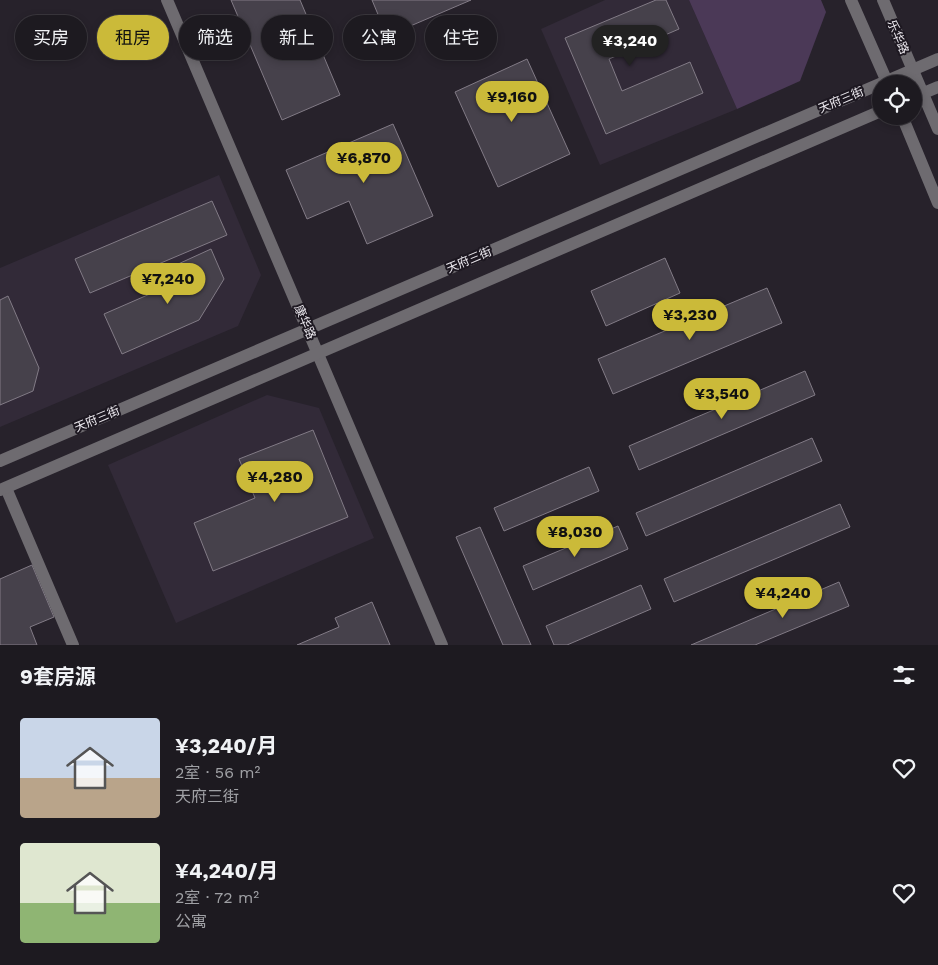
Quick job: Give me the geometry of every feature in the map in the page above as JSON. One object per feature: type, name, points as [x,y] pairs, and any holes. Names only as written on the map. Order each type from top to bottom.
[{"type":"street","name":"康华路","points":[[167,0],[442,645]]},
{"type":"street","points":[[851,0],[884,75]]},
{"type":"street","name":"乐华路","points":[[883,0],[913,75]]},
{"type":"street","name":"天府三街","points":[[902,75],[938,59]]},
{"type":"street","points":[[922,93],[938,87]]},
{"type":"street","name":"天府三街","points":[[0,461],[872,88]]},
{"type":"street","name":"乐华路","points":[[922,102],[938,129]]},
{"type":"street","points":[[73,645],[3,489],[872,115]]},
{"type":"street","points":[[906,125],[938,203]]},
{"type":"shaded area","points":[[605,0],[689,0],[737,109],[600,165],[541,29]]},
{"type":"shaded area","points":[[689,0],[821,0],[826,12],[800,81],[737,109]]},
{"type":"shaded area","points":[[219,175],[261,275],[238,326],[0,427],[0,268]]},
{"type":"shaded area","points":[[267,395],[319,408],[374,538],[176,623],[108,465]]},
{"type":"building","points":[[231,0],[300,0],[306,15],[261,15],[261,60],[325,60],[340,95],[282,120],[251,47],[251,15],[237,15]]},
{"type":"building","points":[[372,0],[471,0],[436,15],[425,15],[425,20],[415,24],[415,15],[378,15]]},
{"type":"building","points":[[656,0],[666,0],[679,29],[609,59],[622,91],[690,62],[703,93],[606,134],[565,38]]},
{"type":"building","points":[[527,59],[570,154],[498,187],[455,92]]},
{"type":"building","points":[[393,124],[433,216],[367,244],[349,201],[307,219],[286,170]]},
{"type":"building","points":[[212,201],[227,235],[90,293],[75,259]]},
{"type":"building","points":[[211,249],[224,279],[199,320],[122,354],[104,314],[182,280],[176,265]]},
{"type":"building","points":[[665,258],[680,293],[606,326],[591,291]]},
{"type":"building","points":[[767,288],[782,323],[613,394],[598,359]]},
{"type":"building","points":[[8,296],[39,368],[33,391],[0,405],[0,300]]},
{"type":"building","points":[[805,371],[815,395],[639,470],[629,446]]},
{"type":"building","points":[[313,430],[348,517],[213,571],[194,523],[255,498],[239,459]]},
{"type":"building","points":[[812,438],[822,461],[646,536],[636,513]]},
{"type":"building","points":[[589,467],[599,491],[504,531],[494,508]]},
{"type":"building","points":[[840,504],[850,527],[674,602],[664,579]]},
{"type":"building","points":[[618,526],[628,549],[533,590],[523,566]]},
{"type":"building","points":[[480,527],[531,645],[503,645],[456,537]]},
{"type":"building","points":[[32,565],[54,617],[30,627],[37,645],[0,645],[0,579]]},
{"type":"building","points":[[839,582],[849,606],[755,645],[691,645]]},
{"type":"building","points":[[641,585],[651,609],[567,645],[554,645],[546,626]]},
{"type":"building","points":[[372,602],[390,645],[297,645],[339,627],[335,618]]}]
